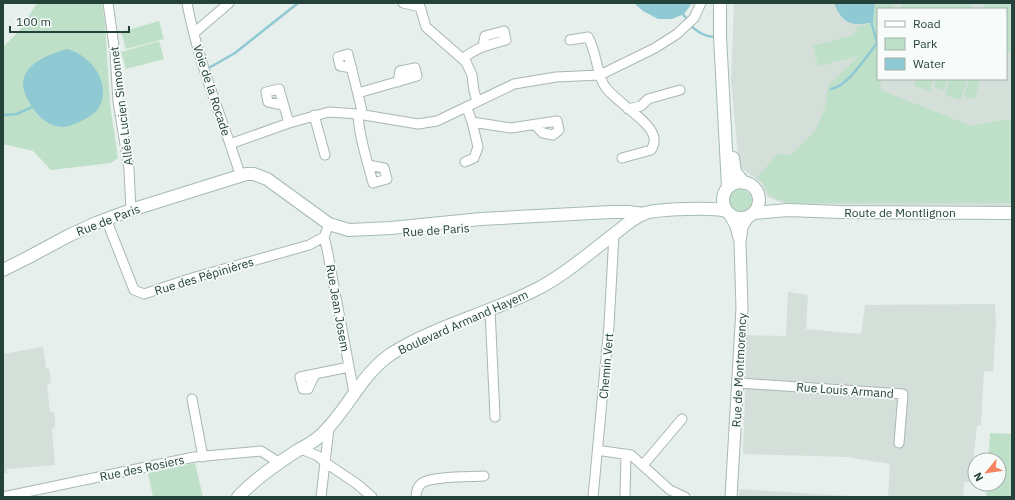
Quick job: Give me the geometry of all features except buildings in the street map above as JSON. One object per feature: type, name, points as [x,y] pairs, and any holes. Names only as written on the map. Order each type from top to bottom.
[{"type":"main road","points":[[720,3],[726,191],[723,203],[728,213],[739,218],[751,215],[758,205],[758,196],[753,187],[744,183],[736,183],[726,191]]},
{"type":"main road","points":[[726,3],[725,60],[733,166],[738,176],[744,183]]},
{"type":"main road","name":"Rue de Paris","points":[[3,270],[77,231],[106,219],[246,174],[254,174],[267,180],[327,230],[341,234],[360,236],[618,216],[626,218],[630,222],[644,214],[653,212],[697,208],[720,210],[728,213]]},
{"type":"main road","name":"Rue de Paris","points":[[697,208],[712,203],[726,191]]},
{"type":"main road","name":"Route de Montlignon","points":[[758,196],[769,204],[788,210]]},
{"type":"main road","name":"Route de Montlignon","points":[[751,215],[788,210],[840,212],[1012,213]]},
{"type":"main road","name":"Rue de Paris","points":[[327,230],[359,230],[488,219],[616,212],[644,214]]},
{"type":"main road","name":"Boulevard Armand Hayem","points":[[238,497],[280,463],[319,438],[329,428],[372,371],[390,355],[443,328],[524,295],[551,281],[630,222]]},
{"type":"street","name":"Allée Lucien Simonnet","points":[[108,3],[115,53],[118,101],[129,169],[131,210]]},
{"type":"street","name":"Voie de la Rocade","points":[[187,3],[203,65],[230,144],[289,123],[329,112],[360,114],[418,124],[437,121],[514,84],[556,77],[600,75],[655,48],[677,34],[694,18],[702,3]]},
{"type":"street","points":[[194,33],[229,3]]},
{"type":"street","points":[[402,3],[419,5],[426,27],[466,62],[472,75],[477,101]]},
{"type":"street","points":[[570,40],[588,37],[604,84],[610,92],[628,109],[649,126],[653,134],[655,141],[651,150],[622,158]]},
{"type":"street","points":[[463,59],[470,52],[483,46]]},
{"type":"street","points":[[352,68],[358,93],[360,114],[358,122],[368,165]]},
{"type":"street","points":[[358,93],[398,82]]},
{"type":"street","points":[[628,109],[641,106],[648,99],[680,90]]},
{"type":"street","points":[[283,105],[289,123]]},
{"type":"street","points":[[466,108],[472,122],[478,147],[474,158],[466,162]]},
{"type":"street","points":[[314,115],[325,155]]},
{"type":"street","points":[[472,122],[511,128],[535,125]]},
{"type":"street","points":[[230,144],[241,176]]},
{"type":"street","name":"Rue de Montmorency","points":[[728,213],[736,226],[740,242]]},
{"type":"street","name":"Rue de Montmorency","points":[[731,497],[742,308],[740,242],[742,227],[751,215]]},
{"type":"street","name":"Rue des Pépinières","points":[[106,219],[134,290],[144,294],[192,278],[309,245],[327,230]]},
{"type":"street","name":"Rue Jean Josem","points":[[327,230],[354,393]]},
{"type":"street","name":"Chemin Vert","points":[[594,497],[609,326],[614,234]]},
{"type":"street","points":[[490,309],[495,418]]},
{"type":"street","points":[[316,374],[349,367]]},
{"type":"street","name":"Rue Louis Armand","points":[[738,383],[903,394],[899,443]]},
{"type":"street","points":[[192,399],[203,457]]},
{"type":"street","points":[[643,465],[682,419]]},
{"type":"street","points":[[321,497],[329,428]]},
{"type":"street","points":[[301,449],[318,456],[357,484],[372,497]]},
{"type":"street","name":"Rue des Rosiers","points":[[3,497],[194,457],[261,451],[280,463]]},
{"type":"street","points":[[603,451],[631,455],[670,490],[685,497]]},
{"type":"street","points":[[625,497],[626,454]]},
{"type":"street","points":[[416,497],[417,490],[421,484],[430,480],[484,476]]},
{"type":"shaded area","points":[[734,3],[1012,3],[1012,206],[786,204],[767,196],[761,183],[739,166],[731,80]]},
{"type":"shaded area","points":[[788,292],[808,295],[806,329],[861,334],[865,305],[995,304],[996,321],[993,372],[984,371],[981,425],[977,426],[974,452],[967,452],[967,482],[964,482],[963,497],[888,497],[890,464],[847,457],[743,454],[747,335],[786,336]]},
{"type":"shaded area","points":[[43,347],[46,368],[49,368],[51,383],[47,384],[50,412],[54,412],[55,421],[55,427],[52,428],[55,465],[7,469],[7,473],[3,473],[3,354]]},
{"type":"shaded area","points":[[739,489],[865,497],[739,497]]},
{"type":"green space","points":[[37,3],[102,3],[105,23],[110,104],[118,158],[111,163],[51,170],[33,151],[3,144],[3,47],[19,31]]},
{"type":"green space","points":[[882,3],[894,5],[895,8],[877,8],[877,80],[880,80],[881,89],[972,126],[1000,120],[1012,121],[1012,203],[786,203],[769,195],[762,182],[757,177],[779,153],[791,155],[815,131],[825,108],[828,85],[859,56],[818,66],[813,46],[853,35],[858,26],[873,23],[875,5]]},
{"type":"green space","points":[[902,3],[971,3],[971,8],[902,8]]},
{"type":"green space","points":[[984,3],[1010,3],[1010,52],[1007,52],[1007,8],[984,8]]},
{"type":"green space","points":[[159,21],[164,39],[126,49],[121,32]]},
{"type":"green space","points":[[159,41],[164,59],[126,69],[121,52]]},
{"type":"green space","points":[[916,80],[933,80],[930,91],[914,86]]},
{"type":"green space","points":[[936,80],[947,80],[944,90],[934,87]]},
{"type":"green space","points":[[950,80],[967,80],[961,100],[945,95]]},
{"type":"green space","points":[[969,80],[980,80],[975,99],[964,96]]},
{"type":"green space","points":[[740,189],[749,192],[752,201],[749,210],[740,213],[731,210],[728,201],[731,192]]},
{"type":"green space","points":[[990,433],[1012,434],[1012,497],[986,497],[986,492],[1007,492],[1007,452],[989,452]]},
{"type":"green space","points":[[195,463],[203,497],[153,497],[148,473]]},
{"type":"water","points":[[634,3],[692,3],[684,14],[672,19],[658,19],[643,11]]},
{"type":"water","points":[[834,3],[875,3],[873,22],[854,24],[844,20]]},
{"type":"water","points":[[67,49],[84,57],[91,64],[97,71],[103,89],[99,107],[94,113],[71,126],[59,127],[45,121],[35,111],[23,88],[24,78],[28,70],[35,64],[44,58]]},
{"type":"waterway","points":[[207,69],[235,53],[298,3]]},
{"type":"waterway","points":[[682,13],[687,19]]},
{"type":"waterway","points":[[831,89],[844,83],[877,43],[871,21]]},
{"type":"waterway","points":[[692,27],[702,34],[714,37]]},
{"type":"waterway","points":[[3,115],[17,114],[35,107]]}]
